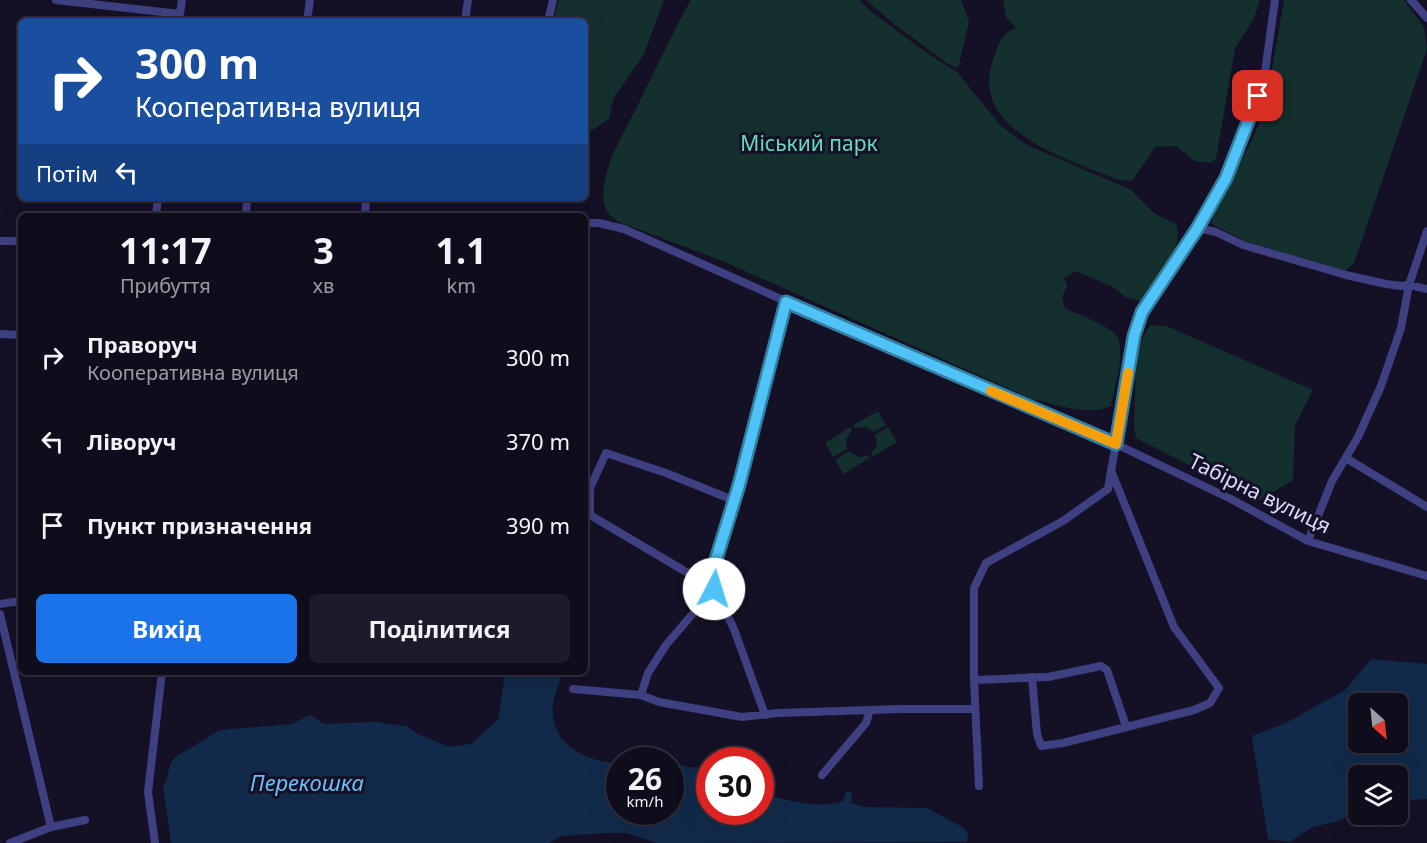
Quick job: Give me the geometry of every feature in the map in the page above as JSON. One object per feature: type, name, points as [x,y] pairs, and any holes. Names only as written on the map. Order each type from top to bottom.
[{"type":"street","points":[[56,0],[180,18],[182,0]]},
{"type":"street","points":[[307,18],[310,0]]},
{"type":"street","points":[[465,18],[468,0]]},
{"type":"street","points":[[549,18],[553,0]]},
{"type":"street","points":[[979,786],[974,680],[974,588],[986,563],[1063,521],[1108,489],[1134,336],[1142,312],[1198,228],[1226,178],[1264,79],[1275,0]]},
{"type":"street","points":[[1411,0],[1427,18]]},
{"type":"street","name":"Табірна вулиця","points":[[588,223],[599,223],[624,229],[786,302],[1116,444],[1231,499],[1308,540],[1427,576]]},
{"type":"street","points":[[1198,228],[1215,232],[1243,245],[1346,275],[1427,289]]},
{"type":"street","points":[[1308,540],[1332,481],[1358,437],[1381,386],[1401,328],[1409,285],[1427,231]]},
{"type":"street","points":[[0,241],[18,241]]},
{"type":"street","points":[[765,715],[734,629],[714,586],[714,566],[746,462],[786,302]]},
{"type":"street","points":[[0,334],[18,335]]},
{"type":"street","points":[[714,586],[698,579],[590,515],[590,488],[606,453],[666,473],[733,500]]},
{"type":"street","points":[[1346,458],[1427,507]]},
{"type":"street","points":[[1032,677],[1037,734],[1041,746],[1063,743],[1194,710],[1210,703],[1219,688],[1174,627],[1112,477],[1112,462]]},
{"type":"street","points":[[641,694],[648,673],[666,645],[714,586]]},
{"type":"street","points":[[0,604],[18,602]]},
{"type":"street","points":[[0,614],[51,827]]},
{"type":"street","points":[[974,680],[1048,677],[1101,666],[1107,670],[1126,726]]},
{"type":"street","points":[[155,843],[148,792],[162,675]]},
{"type":"street","points":[[573,689],[641,694],[659,702],[742,717],[870,710],[975,709]]},
{"type":"street","points":[[822,775],[866,723],[870,710]]},
{"type":"street","points":[[10,843],[51,827],[85,820]]},
{"type":"green space","points":[[559,0],[664,0],[644,54],[613,99],[609,119],[588,133],[588,18],[554,18]]},
{"type":"green space","name":"Міський парк","points":[[691,0],[859,0],[927,53],[957,72],[1001,126],[1025,144],[1131,190],[1155,214],[1176,224],[1178,234],[1173,255],[1161,275],[1140,301],[1127,298],[1113,287],[1076,271],[1064,278],[1067,286],[1062,298],[1065,308],[1107,328],[1116,335],[1119,342],[1120,360],[1111,406],[1082,410],[1032,399],[725,262],[617,221],[605,206],[603,190],[609,165]]},
{"type":"green space","points":[[866,0],[961,0],[969,22],[958,68],[948,64]]},
{"type":"green space","points":[[1003,0],[1260,0],[1254,18],[1235,48],[1216,159],[1211,163],[1195,161],[1176,146],[1155,147],[1132,181],[1119,180],[1075,163],[1028,139],[1009,124],[995,106],[989,85],[998,45],[1006,34],[1016,28],[1006,17]]},
{"type":"green space","points":[[1284,0],[1404,0],[1424,27],[1427,49],[1354,263],[1345,271],[1245,241],[1212,224],[1213,210],[1250,144],[1265,109]]},
{"type":"green space","points":[[1151,325],[1166,326],[1313,390],[1295,425],[1293,480],[1260,500],[1136,438],[1134,426],[1138,358],[1145,334]]},
{"type":"green space","points":[[878,411],[886,425],[874,432],[865,427],[855,428],[853,425]]},
{"type":"green space","points":[[850,427],[852,430],[846,439],[847,449],[833,457],[825,443]]},
{"type":"green space","points":[[888,427],[897,442],[872,457],[871,454],[877,445],[875,435]]},
{"type":"green space","points":[[849,451],[858,457],[868,456],[869,458],[844,474],[835,460]]},
{"type":"water","points":[[1371,659],[1427,664],[1427,799],[1408,800],[1408,765],[1348,765],[1348,815],[1340,821],[1312,827],[1290,842],[1268,839],[1252,736],[1286,723],[1345,690]]},
{"type":"water","name":"Перекошка","points":[[503,675],[562,675],[553,703],[556,729],[571,748],[606,762],[606,825],[684,825],[684,766],[696,767],[696,825],[774,825],[774,796],[823,805],[843,801],[846,792],[852,792],[851,803],[864,807],[927,808],[964,828],[968,833],[967,842],[656,843],[627,833],[607,833],[561,836],[549,843],[171,843],[163,786],[170,765],[174,758],[220,730],[292,724],[310,715],[324,724],[374,722],[406,726],[416,733],[449,747],[471,744],[498,720]]},
{"type":"slow traffic","points":[[991,391],[1116,444],[1128,373]]},
{"type":"route","points":[[714,589],[714,566],[739,485],[786,302],[1116,444],[1134,336],[1142,312],[1197,229],[1226,178],[1258,96]]}]
